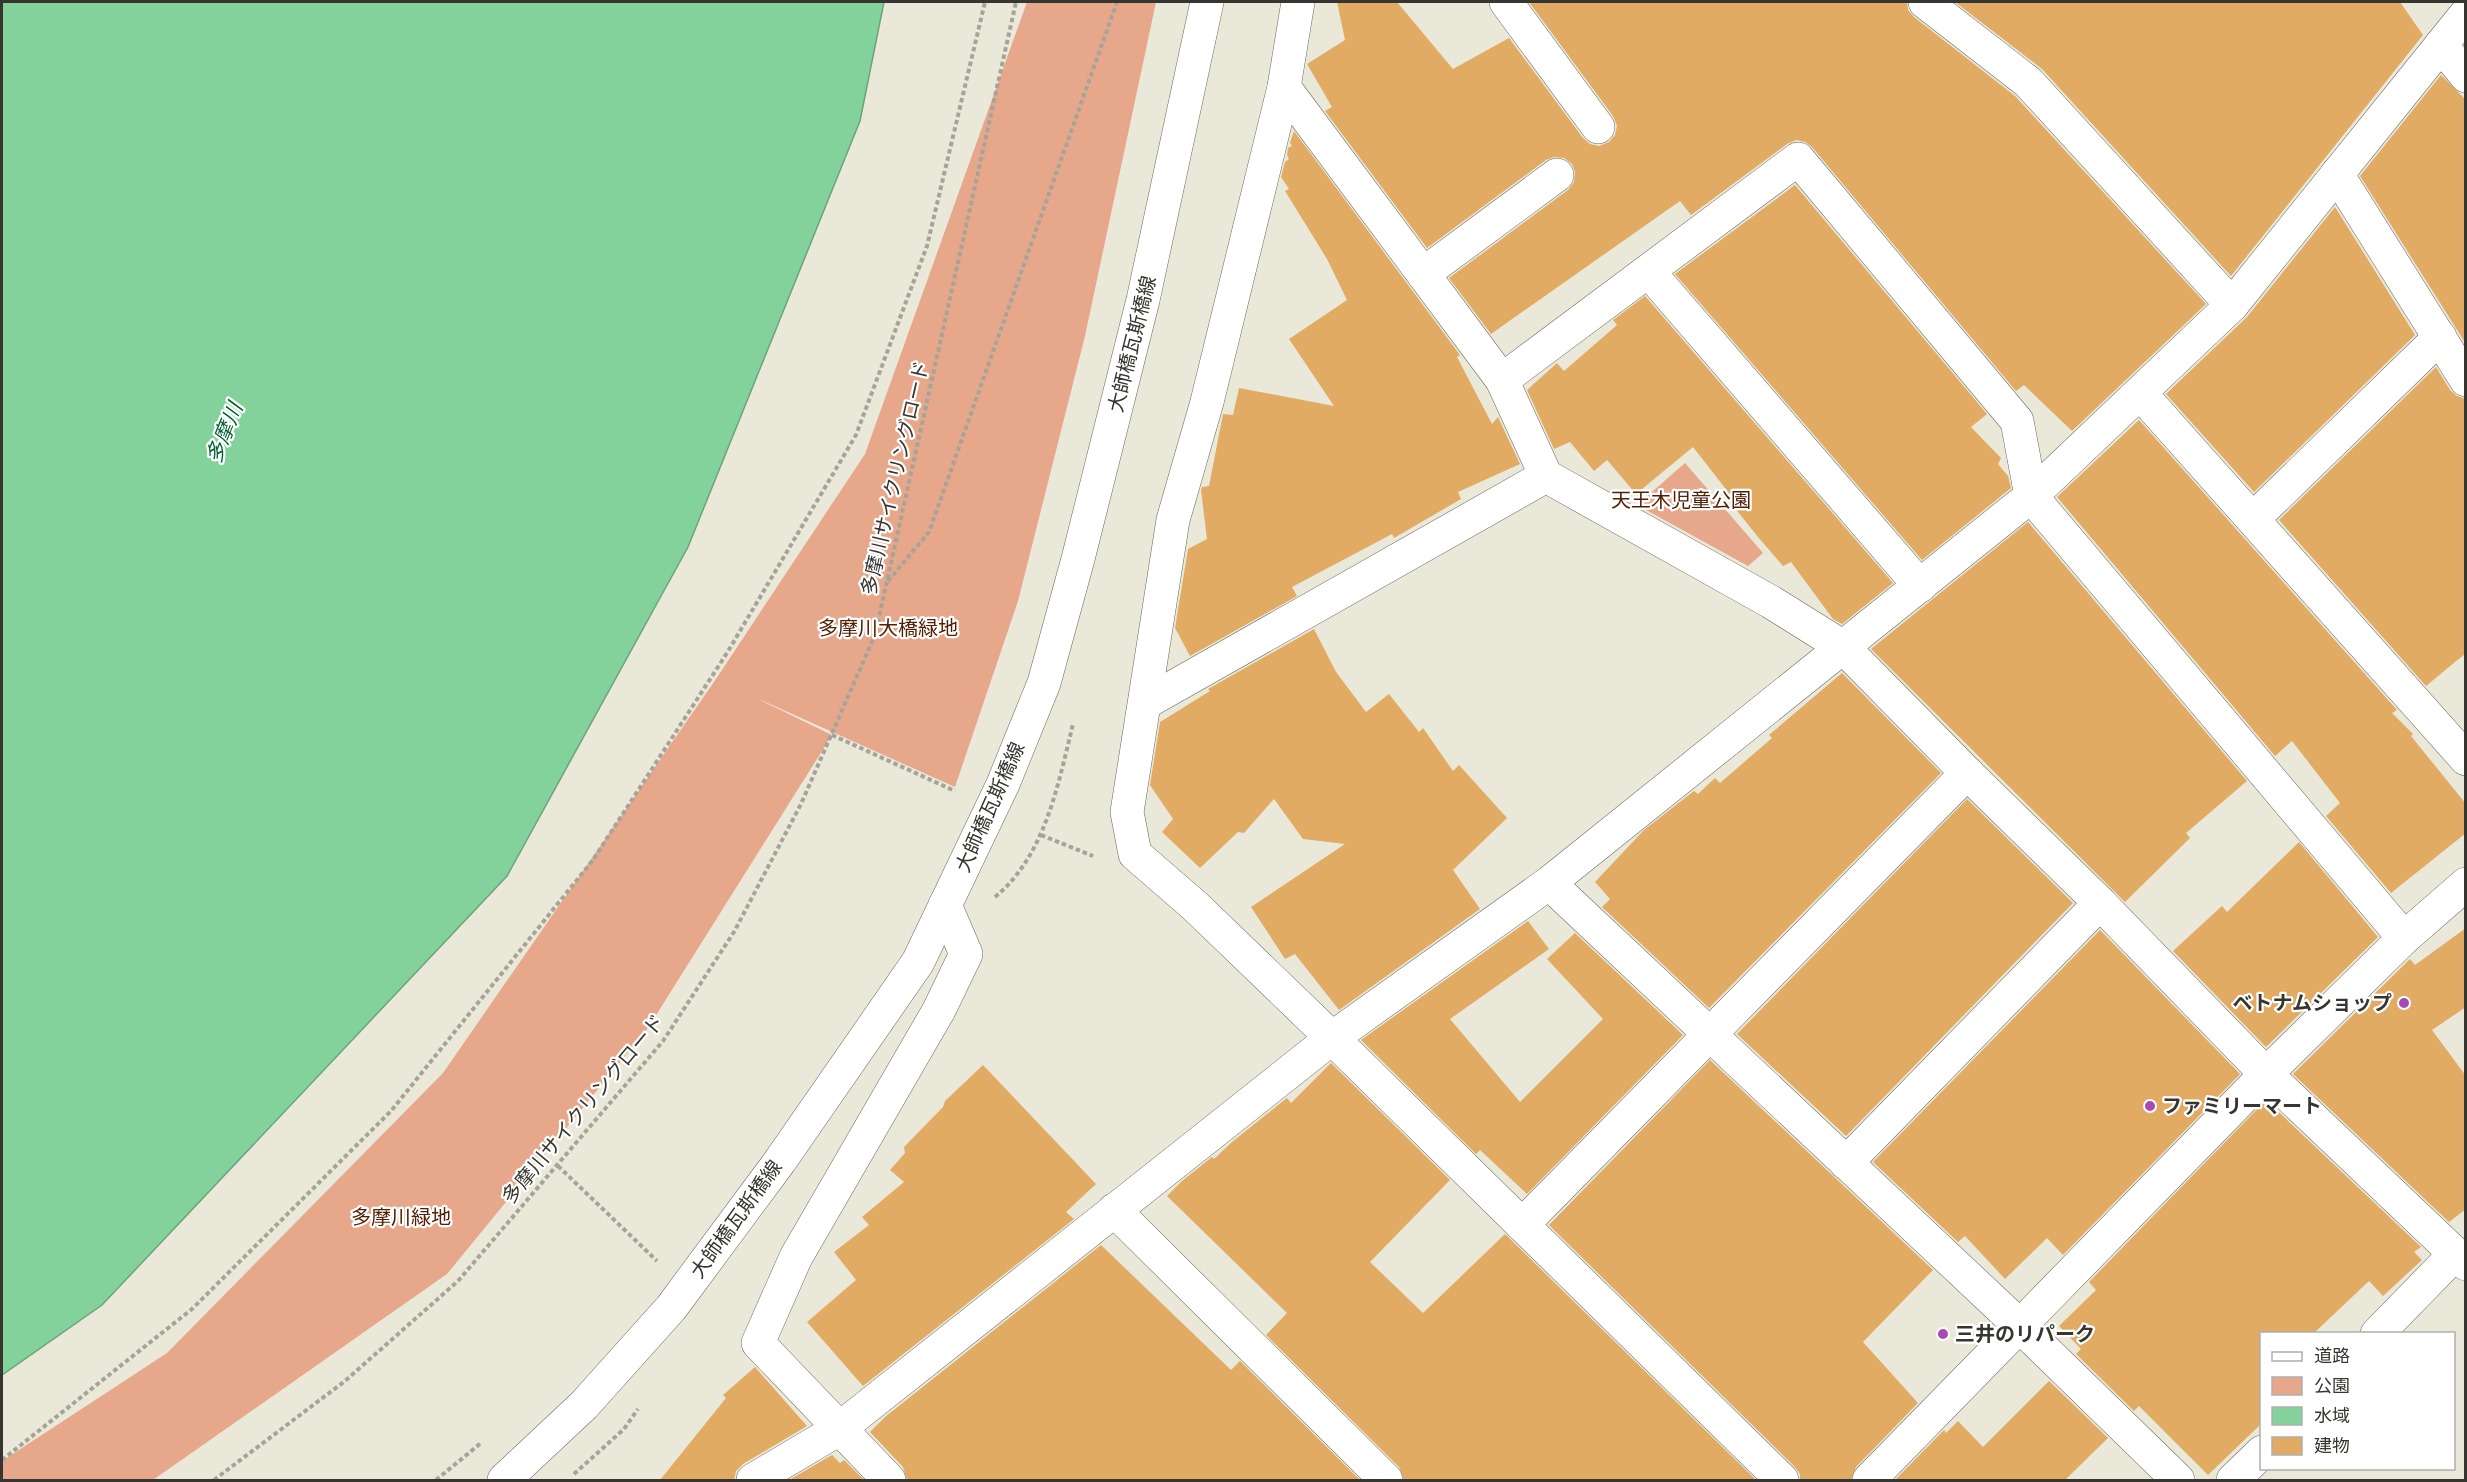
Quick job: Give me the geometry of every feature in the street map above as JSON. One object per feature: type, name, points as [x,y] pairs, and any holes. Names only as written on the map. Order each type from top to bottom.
[{"type":"street","name":"大師橋瓦斯橋線","points":[[504,1480],[584,1405],[671,1308],[780,1161],[918,962],[1003,784],[1044,683],[1143,300],[1206,2]]},
{"type":"street","points":[[1298,2],[1284,87],[1207,402],[1173,520],[1127,812],[1127,860],[1195,906],[1782,1480]]},
{"type":"street","points":[[1506,2],[1598,127]]},
{"type":"street","points":[[1924,2],[2028,82],[2232,305]]},
{"type":"street","points":[[753,1480],[839,1429],[1332,1038],[1549,883],[2031,496],[2232,305],[2466,14]]},
{"type":"street","points":[[2441,45],[2466,76]]},
{"type":"street","points":[[1284,87],[1502,380],[1546,476],[1771,602],[1843,647],[2100,903],[2266,1074],[2460,1259],[2379,1332]]},
{"type":"street","points":[[1502,380],[1798,159],[2017,421],[2031,496],[2404,938]]},
{"type":"street","points":[[2337,174],[2466,380]]},
{"type":"street","points":[[1423,274],[1557,175]]},
{"type":"street","points":[[1649,272],[1920,586]]},
{"type":"street","points":[[2253,519],[2440,337]]},
{"type":"street","points":[[2140,393],[2466,759]]},
{"type":"street","points":[[1145,703],[1546,476]]},
{"type":"street","points":[[1522,1225],[1967,773]]},
{"type":"street","points":[[1549,883],[2020,1326],[2178,1480]]},
{"type":"street","points":[[1869,1480],[2266,1074],[2404,938],[2466,884]]},
{"type":"street","points":[[1846,1162],[2100,903]]},
{"type":"street","points":[[889,1480],[758,1343],[796,1257],[939,1010],[966,954],[945,905]]},
{"type":"street","points":[[1113,1210],[1386,1480]]},
{"type":"street","points":[[2233,1480],[2260,1454]]},
{"type":"path","points":[[2,1460],[192,1309],[391,1111],[593,860],[727,653],[856,435],[927,246],[985,2]]},
{"type":"path","name":"多摩川サイクリングロード","points":[[214,1480],[345,1381],[458,1281],[663,1041],[734,932],[801,804],[875,635],[1016,2]]},
{"type":"path","points":[[887,582],[929,532],[1117,2]]},
{"type":"path","points":[[832,735],[956,792]]},
{"type":"path","points":[[1041,835],[1127,860]]},
{"type":"path","points":[[558,1166],[657,1260]]},
{"type":"path","points":[[649,1269],[664,1252]]},
{"type":"path","points":[[436,1480],[482,1442]]},
{"type":"green space","points":[[1027,2],[1156,2],[1085,336],[1018,601],[955,787],[752,696],[832,735],[648,1028],[447,1274],[153,1480],[2,1480],[2,1461],[167,1353],[443,1073],[716,679],[865,454]]},
{"type":"green space","name":"天王木児童公園","points":[[1685,463],[1763,553],[1748,566],[1637,505]]},
{"type":"water","name":"多摩川","points":[[2,2],[884,2],[860,121],[688,547],[507,876],[102,1305],[2,1375]]},
{"type":"building","points":[[1337,2],[1397,2],[1453,69],[1509,38],[1583,138],[1590,144],[1599,146],[1609,142],[1615,135],[1617,126],[1613,116],[1529,2],[1907,2],[1908,10],[1914,17],[2015,96],[2206,304],[2072,431],[2024,385],[2016,391],[1812,147],[1796,140],[1787,144],[1691,215],[1680,201],[1491,334],[1449,278],[1568,190],[1574,182],[1575,172],[1572,164],[1564,158],[1554,157],[1546,160],[1427,248],[1325,111],[1332,107],[1307,64],[1345,40]]},
{"type":"building","points":[[1955,2],[2400,2],[2423,35],[2231,276],[2042,69]]},
{"type":"building","points":[[2441,75],[2466,100],[2466,344],[2360,176]]},
{"type":"building","points":[[1294,131],[1460,355],[1457,357],[1492,424],[1498,417],[1520,464],[1458,492],[1461,499],[1394,538],[1392,534],[1292,587],[1297,596],[1190,656],[1175,628],[1188,549],[1207,539],[1201,490],[1202,487],[1209,486],[1223,414],[1233,415],[1239,388],[1334,406],[1289,339],[1347,300],[1327,259],[1285,191],[1289,189],[1281,177],[1285,162],[1289,159],[1288,148],[1292,146],[1290,143]]},
{"type":"building","points":[[1795,185],[1987,414],[1971,427],[2001,458],[1998,464],[2008,476],[2011,488],[1922,560],[1675,274]]},
{"type":"building","points":[[2335,207],[2415,335],[2254,492],[2166,394],[2247,317]]},
{"type":"building","points":[[1645,296],[1893,583],[1842,624],[1833,619],[1791,562],[1783,566],[1758,537],[1730,502],[1732,497],[1693,447],[1636,494],[1607,460],[1594,471],[1570,442],[1554,449],[1527,390],[1557,363],[1564,371],[1617,325],[1613,320]]},
{"type":"building","points":[[2436,367],[2450,390],[2466,399],[2466,653],[2426,686],[2279,520]]},
{"type":"building","points":[[2139,420],[2397,710],[2392,713],[2413,734],[2411,736],[2466,804],[2466,833],[2391,893],[2326,816],[2340,803],[2292,741],[2275,756],[2057,497]]},
{"type":"building","points":[[2028,522],[2247,781],[2186,833],[2190,838],[2125,902],[1871,649]]},
{"type":"building","points":[[1314,629],[1336,672],[1366,712],[1389,694],[1419,732],[1423,728],[1453,771],[1459,765],[1507,818],[1453,870],[1480,909],[1339,1010],[1295,954],[1285,959],[1251,907],[1345,844],[1303,839],[1274,799],[1244,833],[1238,832],[1200,868],[1162,832],[1173,819],[1150,785],[1160,722],[1210,691],[1208,689]]},
{"type":"building","points":[[1842,673],[1941,773],[1709,1008],[1602,907],[1610,899],[1595,882],[1644,830],[1694,791],[1698,794],[1715,778],[1720,783],[1772,738],[1769,735]]},
{"type":"building","points":[[1967,799],[2073,903],[1846,1136],[1737,1034]]},
{"type":"building","points":[[2299,842],[2378,937],[2266,1047],[2173,951],[2222,906],[2227,912]]},
{"type":"building","points":[[1528,921],[1549,949],[1450,1019],[1520,1102],[1603,1019],[1547,959],[1575,933],[1683,1035],[1527,1194],[1480,1150],[1476,1154],[1361,1040]]},
{"type":"building","points":[[2466,928],[2466,1007],[2432,1030],[2466,1076],[2466,1209],[2449,1222],[2293,1074],[2410,959],[2415,965]]},
{"type":"building","points":[[2100,930],[2240,1074],[2063,1255],[2047,1238],[2005,1279],[1965,1236],[1958,1242],[1873,1162]]},
{"type":"building","points":[[1710,1060],[1933,1270],[1863,1342],[1918,1403],[1856,1467],[1851,1480],[1800,1480],[1800,1474],[1795,1467],[1549,1225]]},
{"type":"building","points":[[1331,1063],[1450,1180],[1370,1262],[1423,1313],[1505,1234],[1756,1480],[1404,1480],[1399,1467],[1266,1335],[1287,1313],[1167,1196],[1182,1181],[1212,1157],[1214,1159],[1287,1098],[1291,1103]]},
{"type":"building","points":[[983,1065],[1096,1184],[1066,1212],[1074,1219],[863,1386],[807,1322],[856,1280],[834,1252],[869,1225],[862,1217],[904,1182],[890,1170],[905,1153],[904,1147],[943,1107],[945,1101]]},
{"type":"building","points":[[2266,1100],[2421,1247],[2414,1252],[2422,1260],[2383,1296],[2369,1281],[2315,1332],[2260,1332],[2260,1425],[2208,1475],[2139,1406],[2134,1411],[2076,1354],[2081,1349],[2059,1326],[2096,1290],[2089,1282]]},
{"type":"building","points":[[1101,1245],[1231,1370],[1240,1361],[1360,1480],[907,1480],[903,1467],[870,1432],[885,1417]]},
{"type":"building","points":[[755,1367],[807,1426],[743,1464],[736,1471],[734,1480],[660,1480],[726,1398],[723,1395]]},
{"type":"building","points":[[2049,1381],[2108,1438],[2065,1480],[1895,1480],[1944,1430],[1946,1433],[1958,1421],[1983,1447]]},
{"type":"building","points":[[832,1455],[840,1463],[844,1460],[864,1480],[789,1480]]},
{"type":"place","name":"ベトナムショップ","points":[[2404,1003]]},
{"type":"place","name":"ファミリーマート","points":[[2150,1106]]},
{"type":"place","name":"三井のリパーク","points":[[1943,1334]]},
{"type":"park label","name":"多摩川大橋緑地","points":[[888,628]]},
{"type":"park label","name":"多摩川緑地","points":[[401,1217]]}]
